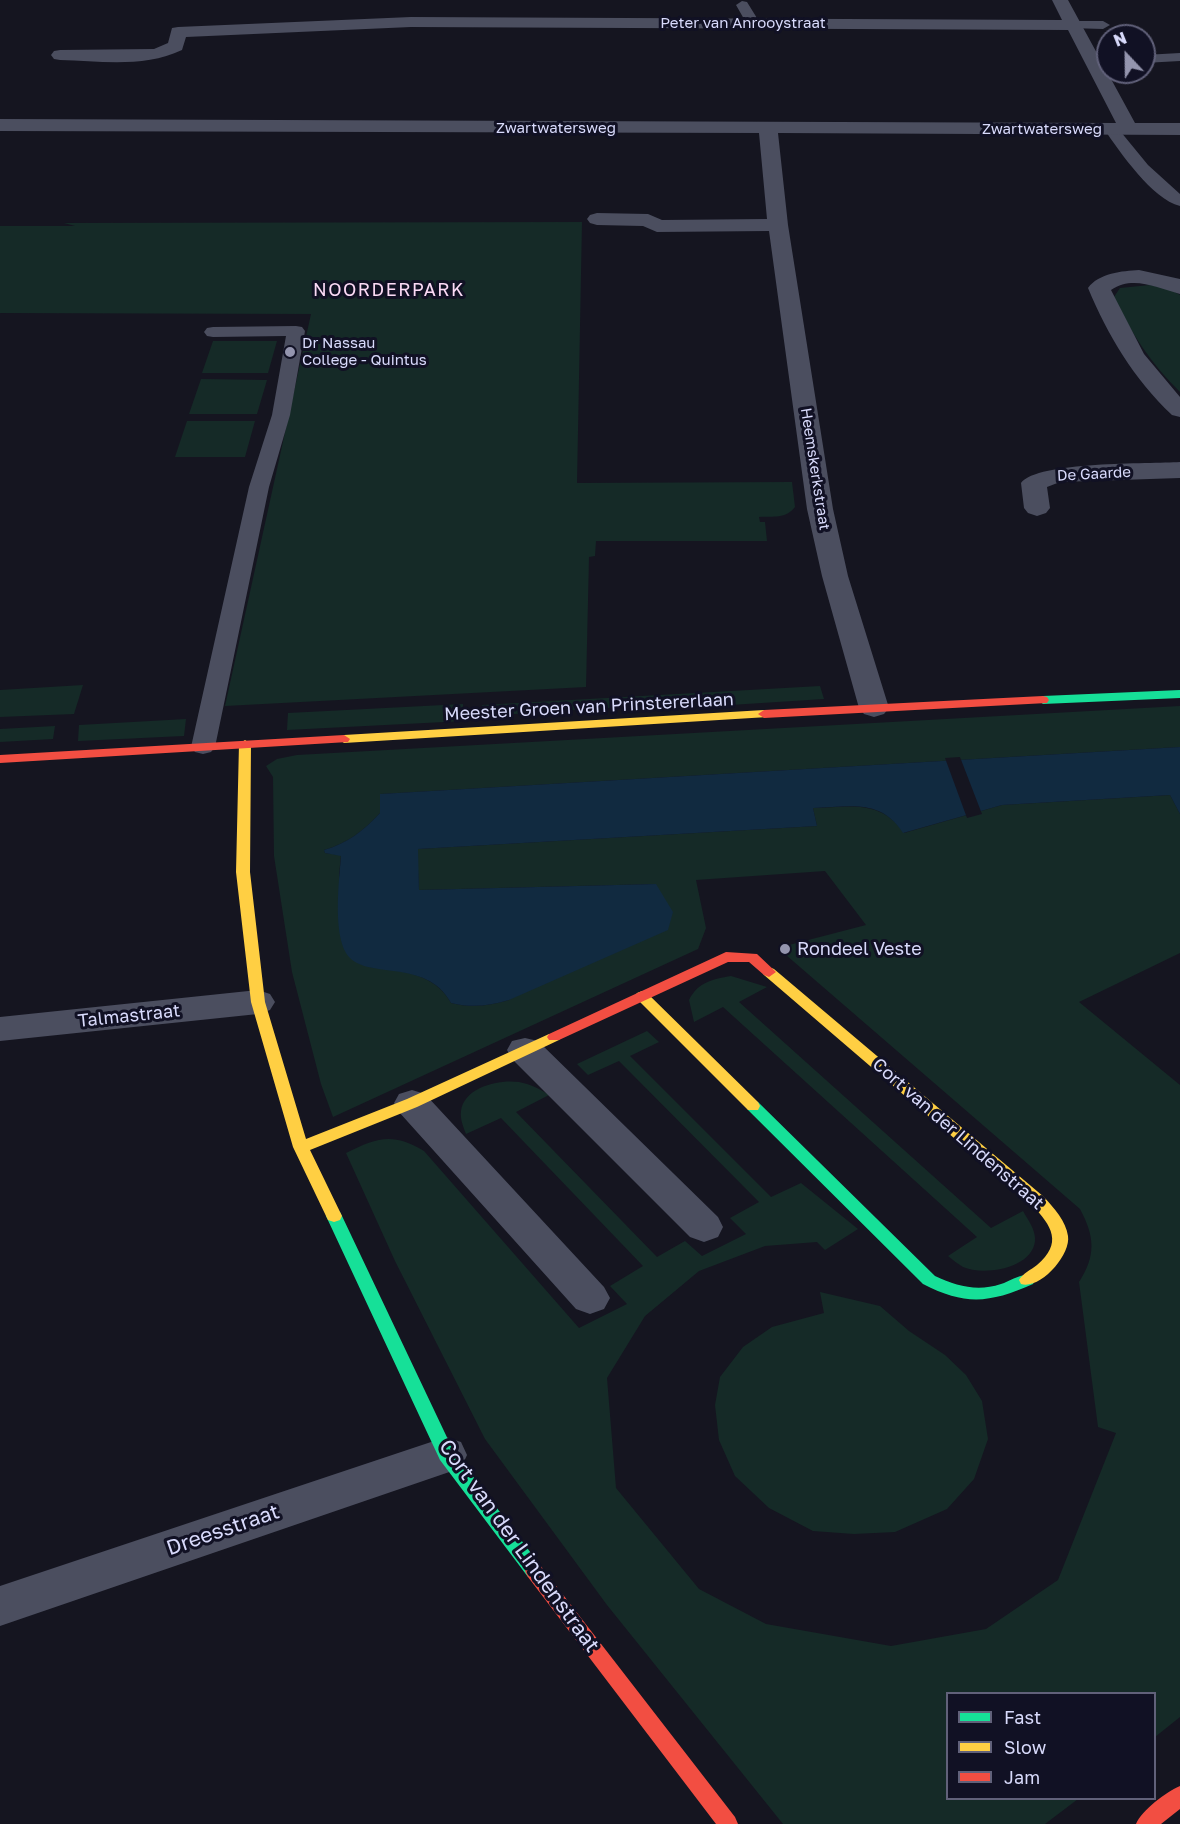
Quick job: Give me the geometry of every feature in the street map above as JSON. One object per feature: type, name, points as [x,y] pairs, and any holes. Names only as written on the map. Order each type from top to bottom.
[{"type":"street","points":[[1060,0],[1074,25],[1096,55]]},
{"type":"street","name":"Peter van Anrooystraat","points":[[60,55],[147,56],[159,54],[176,46],[178,32],[410,14],[753,23],[1074,25]]},
{"type":"street","points":[[1107,84],[1120,129]]},
{"type":"street","name":"Zwartwatersweg","points":[[0,126],[1180,129]]},
{"type":"street","name":"Heemskerkstraat","points":[[768,129],[778,225],[820,509],[835,576],[874,708]]},
{"type":"street","points":[[597,219],[648,220],[657,226],[778,225]]},
{"type":"street","points":[[1180,287],[1152,278],[1134,278],[1116,280],[1103,284],[1099,288],[1115,328],[1132,356],[1180,410]]},
{"type":"street","name":"De Gaarde","points":[[1037,507],[1034,483],[1056,475],[1180,470]]},
{"type":"street","name":"Meester Groen van Prinstererlaan","points":[[0,759],[874,708],[1180,694]]},
{"type":"street","name":"Cort van der Lindenstraat","points":[[245,744],[243,872],[258,1002],[301,1147],[446,1455],[728,1824]]},
{"type":"street","name":"Cort van der Lindenstraat","points":[[301,1147],[412,1103],[525,1050],[726,957],[752,957],[1038,1201],[1059,1226],[1062,1242],[1056,1258],[1034,1276],[1010,1289],[984,1295],[955,1294],[930,1280],[642,996]]},
{"type":"street","name":"Talmastraat","points":[[0,1029],[258,1002]]},
{"type":"street","points":[[525,1050],[704,1227]]},
{"type":"street","points":[[412,1103],[590,1298]]},
{"type":"street","name":"Dreesstraat","points":[[0,1606],[446,1455]]},
{"type":"street","points":[[1146,1824],[1180,1796]]},
{"type":"lane","points":[[742,5],[753,23]]},
{"type":"lane","points":[[1074,25],[1096,25]]},
{"type":"lane","points":[[1156,58],[1180,57]]},
{"type":"lane","name":"Zwartwatersweg","points":[[1120,129],[1124,147],[1170,195],[1180,201]]},
{"type":"lane","points":[[203,747],[259,487],[281,415],[296,331],[213,332]]},
{"type":"green space","points":[[582,222],[577,483],[792,482],[795,507],[783,515],[759,517],[760,522],[765,522],[767,541],[596,541],[595,556],[589,557],[586,687],[225,706],[311,314],[0,313],[0,226],[75,226],[64,223]]},
{"type":"green space","points":[[1150,285],[1170,289],[1180,295],[1180,392],[1142,348],[1114,297],[1120,288]]},
{"type":"green space","points":[[213,341],[277,341],[268,373],[202,373]]},
{"type":"green space","points":[[201,379],[267,380],[257,414],[189,414]]},
{"type":"green space","points":[[187,421],[255,421],[245,457],[175,457]]},
{"type":"green space","points":[[83,685],[74,714],[0,717],[0,690]]},
{"type":"green space","points":[[820,686],[824,699],[637,711],[636,706],[484,716],[482,705]]},
{"type":"green space","points":[[463,704],[464,721],[287,730],[288,713]]},
{"type":"green space","points":[[1180,706],[1180,747],[381,794],[380,813],[374,819],[348,840],[324,850],[325,853],[341,855],[339,875],[370,967],[416,975],[436,985],[451,1003],[480,1006],[509,1000],[656,884],[419,890],[417,849],[817,826],[813,808],[839,807],[863,807],[875,810],[895,822],[904,833],[1002,805],[1170,795],[1180,814],[1180,953],[1079,1002],[1180,1085],[1180,1717],[1156,1736],[1156,1692],[946,1692],[946,1800],[1077,1800],[1045,1824],[783,1824],[607,1605],[485,1439],[395,1261],[346,1153],[385,1139],[403,1141],[424,1151],[579,1328],[627,1304],[610,1286],[643,1266],[501,1118],[466,1134],[461,1120],[461,1111],[464,1103],[475,1090],[502,1082],[511,1081],[531,1085],[546,1093],[549,1095],[516,1112],[657,1257],[685,1241],[702,1256],[746,1234],[730,1218],[759,1202],[619,1061],[588,1075],[577,1064],[647,1031],[659,1042],[630,1056],[771,1197],[801,1183],[858,1229],[825,1250],[817,1242],[765,1246],[699,1271],[645,1316],[607,1378],[616,1488],[699,1589],[766,1624],[891,1646],[986,1629],[1058,1580],[1116,1433],[1098,1427],[1079,1282],[1085,1273],[1092,1246],[1085,1219],[1080,1209],[786,955],[789,945],[866,925],[825,871],[696,880],[706,928],[698,949],[333,1117],[321,1084],[292,972],[274,856],[273,777],[266,766],[277,759],[297,755]]},
{"type":"green space","points":[[186,719],[184,736],[78,741],[79,725]]},
{"type":"green space","points":[[55,726],[53,739],[0,742],[0,729]]},
{"type":"green space","points":[[731,976],[767,987],[739,1002],[991,1228],[1023,1211],[1035,1237],[1032,1251],[1016,1264],[982,1271],[963,1267],[948,1256],[977,1237],[723,1007],[694,1022],[689,1000],[697,989],[707,982]]},
{"type":"green space","points":[[820,1292],[880,1306],[909,1331],[945,1355],[966,1375],[982,1401],[988,1439],[974,1479],[947,1509],[895,1532],[854,1534],[813,1531],[769,1508],[735,1476],[719,1440],[715,1405],[720,1377],[743,1347],[772,1327],[824,1313]]},
{"type":"water","points":[[1180,747],[1180,814],[1170,795],[1002,805],[903,833],[885,814],[874,809],[851,806],[813,808],[817,826],[418,849],[419,890],[656,884],[673,912],[668,930],[509,1000],[487,1005],[451,1003],[440,989],[426,979],[354,962],[346,953],[339,932],[341,856],[325,853],[324,850],[348,840],[380,813],[380,794]]},
{"type":"pier","points":[[960,757],[982,814],[967,818],[945,758]]},
{"type":"traffic: fast","points":[[1043,700],[1180,694]]},
{"type":"traffic: fast","points":[[753,1106],[929,1280],[955,1291],[978,1295],[1001,1291],[1027,1280]]},
{"type":"traffic: fast","points":[[334,1216],[446,1455],[534,1571]]},
{"type":"traffic: slow","points":[[344,739],[764,714]]},
{"type":"traffic: slow","points":[[245,744],[243,872],[258,1002],[301,1147],[334,1216]]},
{"type":"traffic: slow","points":[[769,972],[1038,1201],[1049,1213],[1057,1224],[1061,1244],[1051,1262],[1027,1280]]},
{"type":"traffic: slow","points":[[642,996],[753,1106]]},
{"type":"traffic: slow","points":[[301,1147],[412,1103],[554,1037]]},
{"type":"traffic: jam","points":[[764,714],[1043,700]]},
{"type":"traffic: jam","points":[[0,759],[344,739]]},
{"type":"traffic: jam","points":[[554,1037],[726,957],[752,957],[769,972]]},
{"type":"traffic: jam","points":[[534,1571],[728,1824]]},
{"type":"traffic: jam","points":[[1146,1824],[1180,1796]]},
{"type":"place","name":"Dr Nassau College - Quintus","points":[[290,352]]},
{"type":"place","name":"Rondeel Veste","points":[[785,949]]},
{"type":"district","name":"NOORDERPARK","points":[[389,290]]}]
